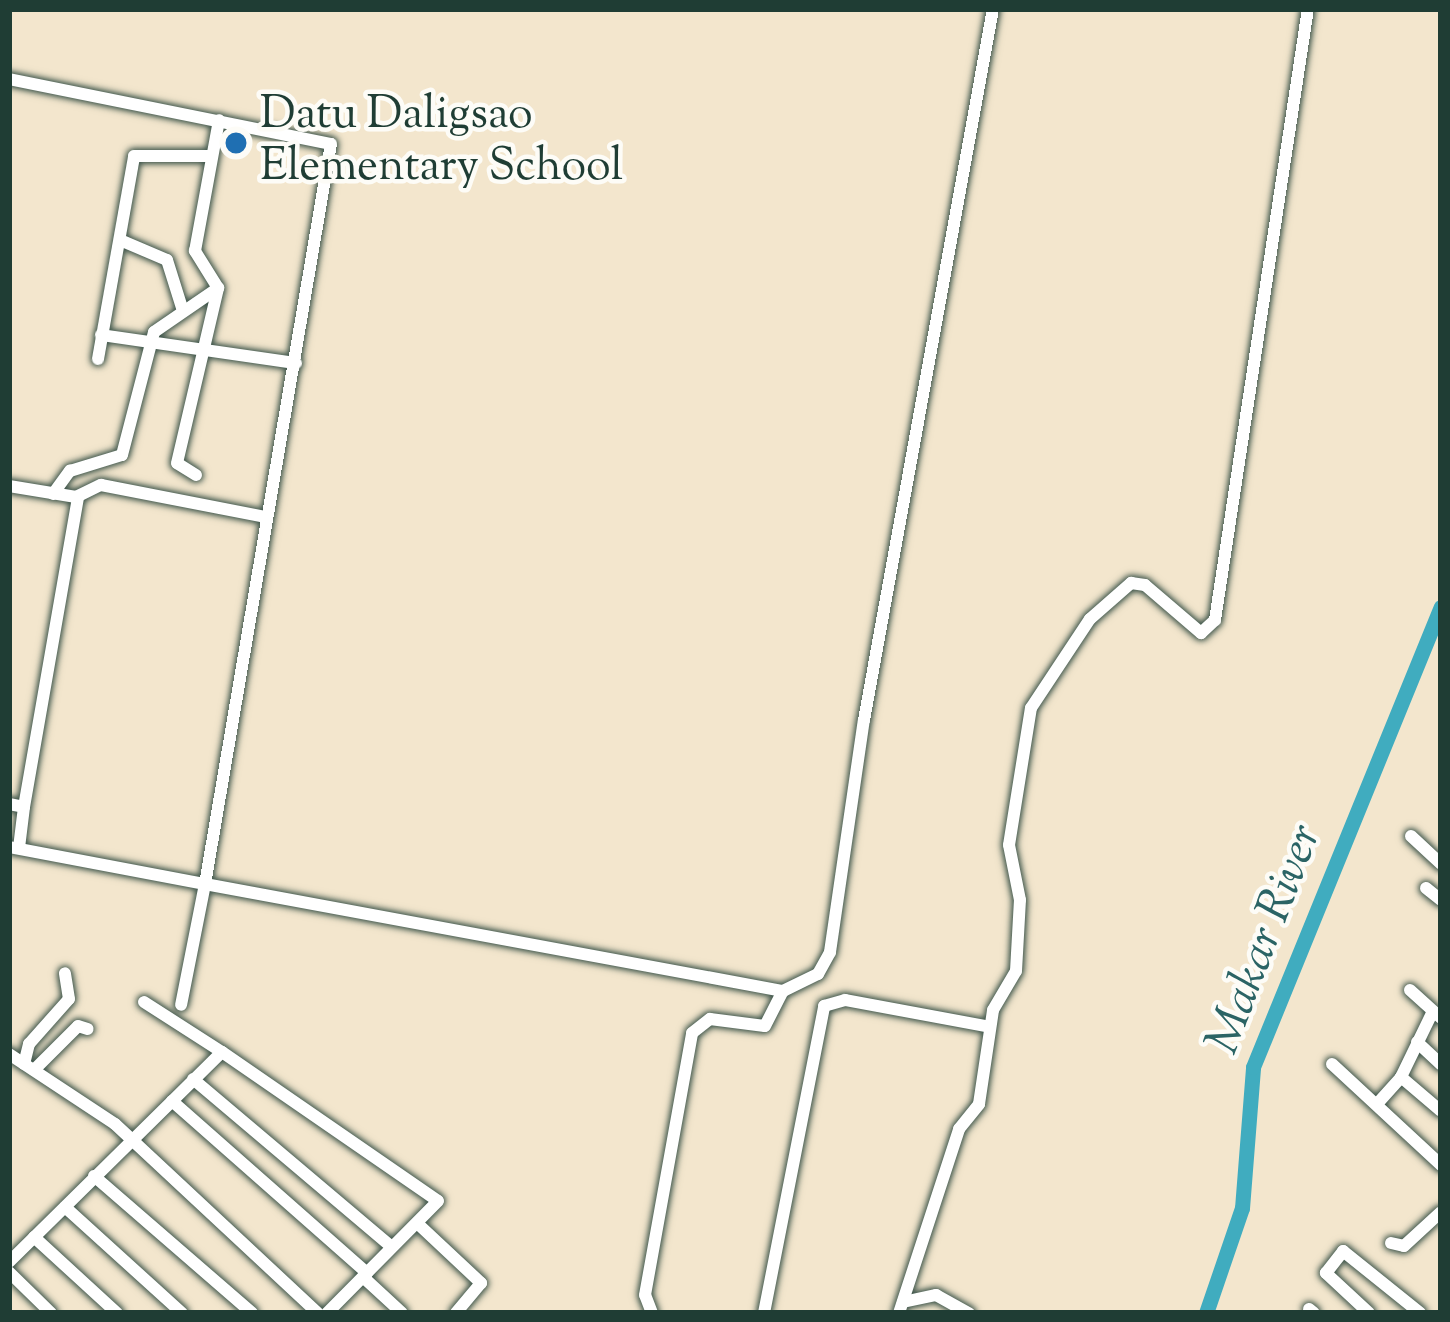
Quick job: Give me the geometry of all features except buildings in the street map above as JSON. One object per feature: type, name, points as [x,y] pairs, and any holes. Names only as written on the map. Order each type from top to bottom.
[{"type":"street","points":[[78,496],[16,805],[14,848],[783,991],[818,974],[830,952],[864,720],[993,9]]},
{"type":"street","points":[[901,1307],[958,1129],[979,1103],[990,1027],[1016,971],[1020,900],[1009,845],[1031,708],[1090,619],[1131,583],[1145,584],[1201,633],[1216,620],[1309,9]]},
{"type":"street","points":[[9,79],[331,144],[182,1005]]},
{"type":"street","points":[[218,288],[196,262],[219,120]]},
{"type":"street","points":[[98,359],[135,154],[212,156]]},
{"type":"street","points":[[120,240],[154,249],[172,266],[182,308]]},
{"type":"street","points":[[172,266],[196,262]]},
{"type":"street","points":[[53,494],[70,471],[122,455],[152,338],[182,308],[218,288]]},
{"type":"street","points":[[196,475],[177,463],[218,288]]},
{"type":"street","points":[[101,335],[152,338],[296,363]]},
{"type":"street","points":[[9,486],[78,496],[101,485],[266,517]]},
{"type":"street","points":[[1411,836],[1441,864]]},
{"type":"street","points":[[1426,888],[1441,900]]},
{"type":"street","points":[[29,1067],[29,1044],[69,999],[65,973]]},
{"type":"street","points":[[1377,1104],[1401,1077],[1417,1042],[1437,1015],[1410,990]]},
{"type":"street","points":[[652,1313],[645,1295],[692,1033],[710,1019],[765,1026],[783,991]]},
{"type":"street","points":[[764,1313],[824,1006],[845,1000],[990,1027]]},
{"type":"street","points":[[9,1054],[116,1124],[129,1142],[327,1312],[438,1201],[144,1002]]},
{"type":"street","points":[[29,1067],[78,1026],[88,1029]]},
{"type":"street","points":[[1417,1042],[1441,1064]]},
{"type":"street","points":[[9,1262],[221,1052]]},
{"type":"street","points":[[1332,1064],[1441,1165]]},
{"type":"street","points":[[1401,1077],[1441,1111]]},
{"type":"street","points":[[193,1079],[392,1247]]},
{"type":"street","points":[[172,1101],[402,1313]]},
{"type":"street","points":[[94,1176],[253,1313]]},
{"type":"street","points":[[65,1207],[182,1313]]},
{"type":"street","points":[[1391,1244],[1404,1246],[1441,1212]]},
{"type":"street","points":[[417,1223],[481,1283],[466,1310]]},
{"type":"street","points":[[34,1237],[117,1313]]},
{"type":"street","points":[[1369,1313],[1326,1273],[1343,1250],[1420,1313]]},
{"type":"street","points":[[9,1272],[51,1313]]},
{"type":"street","points":[[901,1307],[936,1295],[968,1313]]},
{"type":"waterway","name":"Makar River","points":[[1206,1313],[1242,1208],[1253,1067],[1441,607]]},
{"type":"place","name":"Datu Daligsao Elementary School","points":[[236,143]]}]
